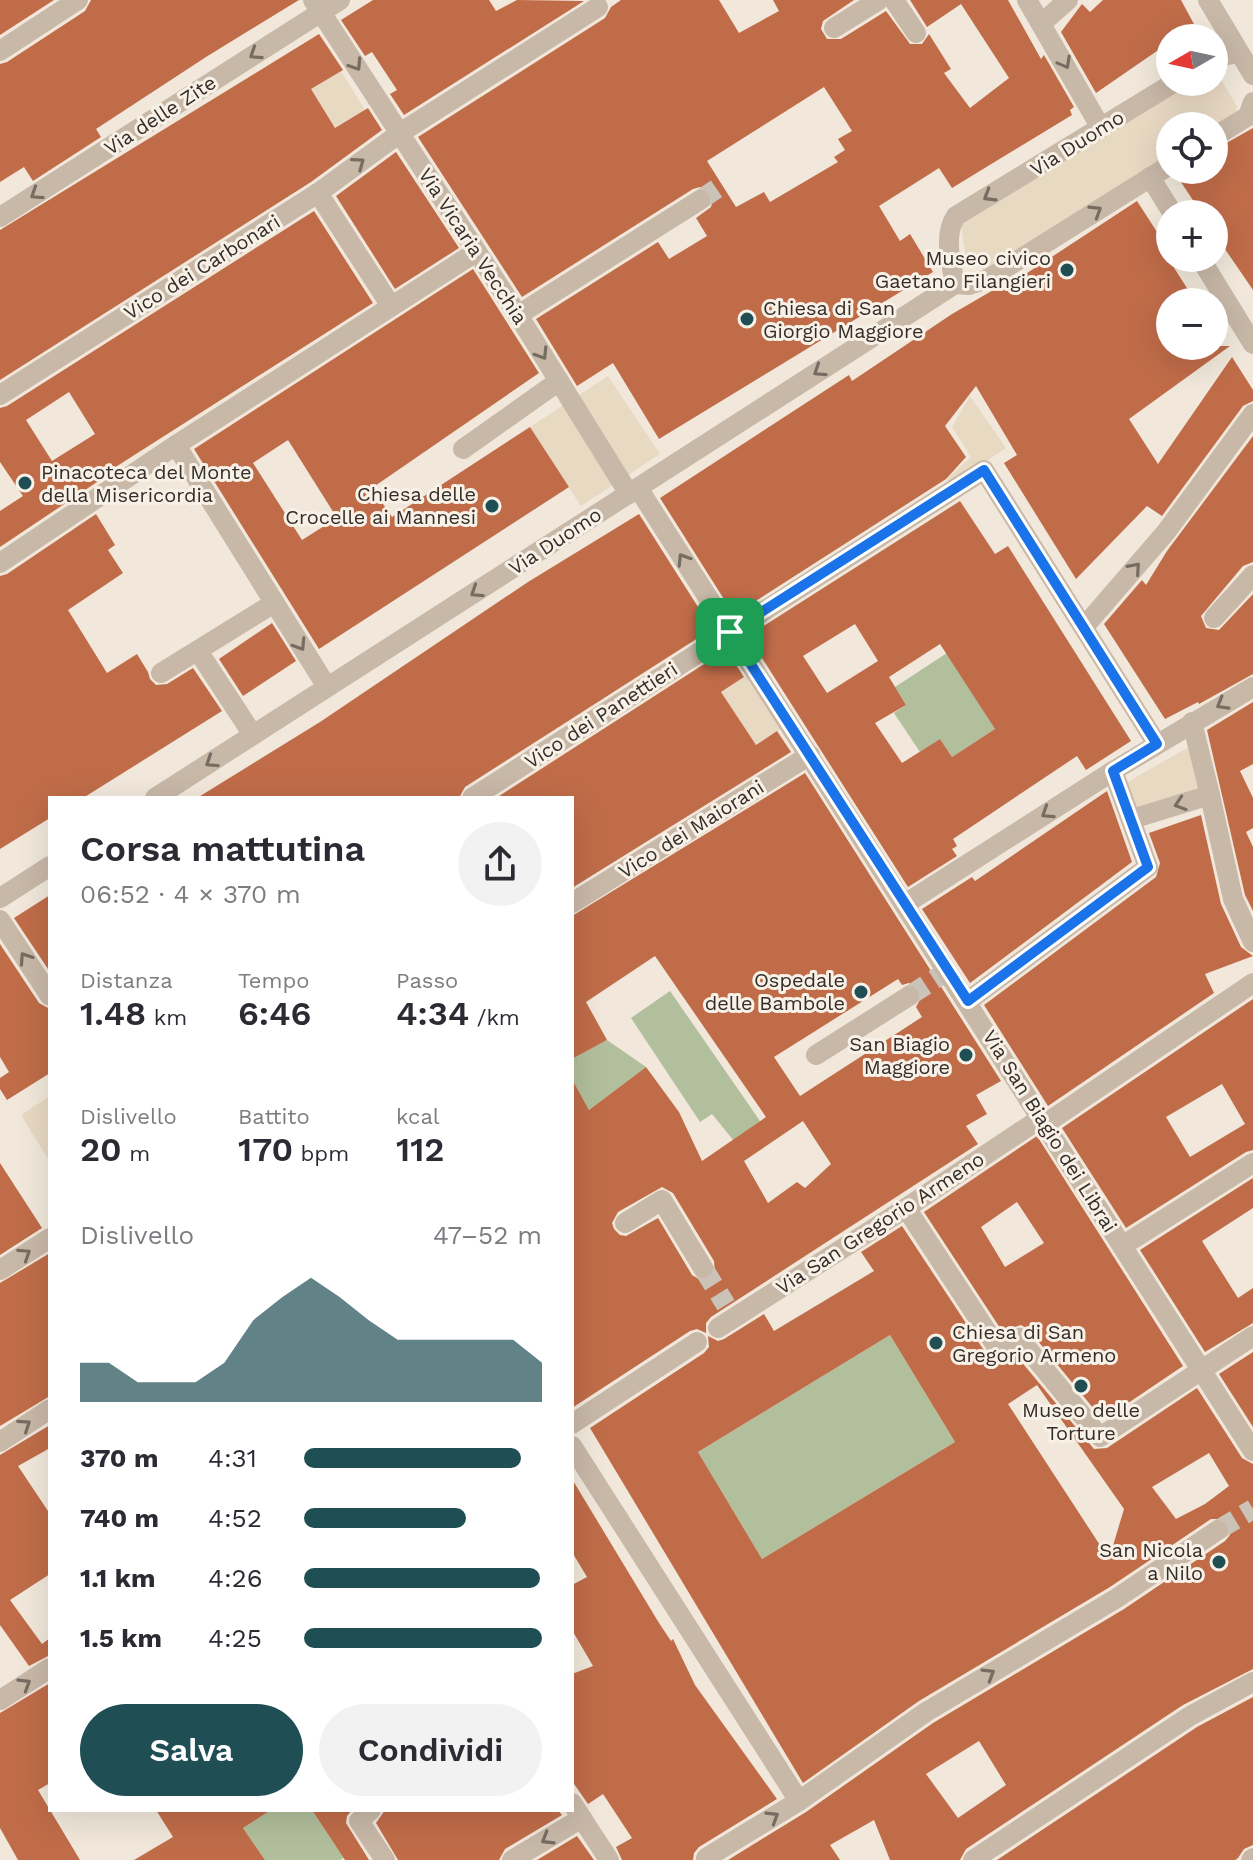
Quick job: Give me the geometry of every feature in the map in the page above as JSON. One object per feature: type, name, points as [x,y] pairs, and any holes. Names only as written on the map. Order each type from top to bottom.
[{"type":"street","points":[[0,51],[78,0]]},
{"type":"street","name":"Via delle Zite","points":[[0,217],[317,6],[340,0]]},
{"type":"street","points":[[834,28],[879,0]]},
{"type":"street","points":[[894,0],[916,33]]},
{"type":"street","points":[[1027,0],[1101,128]]},
{"type":"street","points":[[1042,23],[1068,0]]},
{"type":"street","points":[[1208,0],[1253,75]]},
{"type":"street","name":"Vico dei Carbonari","points":[[0,395],[318,193],[400,133],[600,2]]},
{"type":"street","name":"Via Vicaria Vecchia","points":[[317,6],[633,491]]},
{"type":"street","points":[[1228,55],[1238,53]]},
{"type":"street","name":"Via Duomo","points":[[955,284],[949,241],[950,225],[956,216],[1156,94]]},
{"type":"street","points":[[1228,128],[1248,116],[1253,102]]},
{"type":"street","name":"Via Duomo","points":[[158,796],[955,284],[969,285],[988,279],[1156,173]]},
{"type":"street","points":[[1150,177],[1164,200]]},
{"type":"street","points":[[318,193],[391,306]]},
{"type":"street","points":[[518,315],[700,200]]},
{"type":"street","points":[[0,563],[176,445],[476,252]]},
{"type":"street","points":[[1209,272],[1253,344]]},
{"type":"street","points":[[463,449],[559,381]]},
{"type":"street","points":[[1157,744],[1084,627],[1166,532],[1253,414]]},
{"type":"street","points":[[176,445],[327,687]]},
{"type":"street","name":"Vico dei Panettieri","points":[[475,796],[984,470],[1084,627]]},
{"type":"street","name":"Via San Biagio dei Librai","points":[[633,491],[810,755],[945,973],[968,1001],[1253,1451]]},
{"type":"street","points":[[1214,618],[1253,575]]},
{"type":"street","points":[[161,673],[274,603]]},
{"type":"street","points":[[198,651],[253,735]]},
{"type":"street","points":[[905,904],[1113,771],[1253,687]]},
{"type":"street","points":[[1192,722],[1233,899],[1253,942]]},
{"type":"street","name":"Vico dei Maiorani","points":[[574,902],[810,755]]},
{"type":"street","points":[[968,1001],[1148,867],[1113,771]]},
{"type":"street","points":[[1132,819],[1210,795]]},
{"type":"street","points":[[0,898],[48,867]]},
{"type":"street","points":[[0,920],[48,993]]},
{"type":"street","name":"Via San Gregorio Armeno","points":[[726,1317],[1132,1066],[1253,983]]},
{"type":"street","points":[[816,1055],[909,996]]},
{"type":"street","points":[[1122,1246],[1253,1163]]},
{"type":"street","points":[[625,1223],[662,1200],[703,1268]]},
{"type":"street","points":[[906,1208],[997,1347],[1019,1338],[1100,1437],[1253,1336]]},
{"type":"street","points":[[0,1270],[48,1239]]},
{"type":"street","points":[[574,1423],[697,1342]]},
{"type":"street","points":[[0,1442],[48,1410]]},
{"type":"street","points":[[574,1449],[799,1801]]},
{"type":"street","points":[[706,1858],[799,1801],[926,1712],[1117,1598],[1218,1530]]},
{"type":"street","points":[[0,1700],[48,1669]]},
{"type":"street","points":[[973,1860],[1190,1716],[1253,1682]]},
{"type":"street","points":[[512,1860],[577,1811],[609,1860]]},
{"type":"street","points":[[369,1812],[359,1821],[385,1860]]},
{"type":"green space","points":[[947,653],[995,729],[952,757],[940,739],[920,752],[894,713],[906,705],[895,687]]},
{"type":"green space","points":[[670,991],[760,1121],[734,1141],[712,1114],[700,1122],[631,1018]]},
{"type":"green space","points":[[607,1040],[646,1067],[589,1110],[574,1083],[574,1058]]},
{"type":"green space","points":[[890,1335],[955,1442],[762,1559],[698,1452]]},
{"type":"green space","points":[[268,1812],[313,1812],[344,1858],[265,1860],[243,1828]]},
{"type":"shaded area","points":[[341,71],[365,110],[335,128],[311,89]]},
{"type":"shaded area","points":[[1228,91],[1237,106],[1234,121],[1228,122],[1228,112],[1156,112],[1156,169],[987,272],[966,259],[961,225],[1166,96],[1228,96]]},
{"type":"shaded area","points":[[608,376],[660,454],[581,506],[530,427]]},
{"type":"shaded area","points":[[970,396],[1006,448],[951,485],[947,479],[971,457],[952,427]]},
{"type":"shaded area","points":[[750,673],[785,726],[756,745],[721,693]]},
{"type":"shaded area","points":[[1192,745],[1205,805],[1143,823],[1126,783]]},
{"type":"shaded area","points":[[48,1097],[48,1159],[21,1115]]},
{"type":"building","points":[[0,0],[54,0],[0,35]]},
{"type":"building","points":[[91,0],[299,0],[96,129],[101,137],[33,181],[24,167],[0,182],[0,64],[85,11]]},
{"type":"building","points":[[373,0],[489,0],[496,11],[517,0],[584,1],[404,115],[390,94],[397,90],[372,52],[365,56],[341,20]]},
{"type":"building","points":[[621,0],[719,0],[739,33],[779,11],[773,0],[854,0],[823,21],[821,29],[827,39],[841,39],[886,11],[910,44],[922,44],[929,34],[951,69],[944,73],[970,108],[1009,78],[961,4],[927,27],[910,0],[1008,0],[1041,59],[1044,55],[1074,107],[1070,110],[1072,115],[952,188],[939,168],[879,206],[900,241],[910,234],[933,272],[659,439],[613,363],[577,386],[536,319],[658,242],[669,259],[707,236],[696,218],[711,207],[713,199],[710,192],[700,187],[693,189],[522,297],[418,137],[605,18],[611,7]],"holes":[[[824,87],[852,131],[838,139],[845,150],[834,157],[838,162],[770,202],[764,192],[736,207],[707,161]]]},
{"type":"building","points":[[1103,0],[1181,0],[1194,24],[1156,24],[1156,52],[1096,93],[1061,32],[1082,4],[1090,12]]},
{"type":"building","points":[[319,34],[343,70],[311,89],[335,128],[368,108],[382,130],[311,182],[0,380],[0,230]]},
{"type":"building","points":[[1253,128],[1253,290],[1228,253],[1228,200],[1193,200],[1182,184],[1228,184],[1228,142]]},
{"type":"building","points":[[396,152],[459,248],[395,289],[336,196]]},
{"type":"building","points":[[1137,201],[1156,230],[1156,272],[1177,272],[1187,288],[1156,288],[1156,360],[1211,360],[1129,419],[1158,464],[1232,357],[1253,390],[1253,401],[1243,406],[1162,516],[1147,506],[1076,579],[1004,463],[1017,455],[976,386],[945,426],[966,457],[946,479],[734,615],[660,498],[849,375],[852,381],[952,314],[1014,278],[1015,281]]},
{"type":"building","points":[[314,211],[373,303],[114,468],[0,547],[0,511],[23,496],[0,462],[0,408]],"holes":[[[69,392],[95,434],[52,461],[26,420]]]},
{"type":"building","points":[[473,269],[539,373],[372,488],[392,517],[530,427],[569,487],[319,649],[194,449]],"holes":[[[288,440],[337,518],[302,540],[253,463]]]},
{"type":"building","points":[[1253,436],[1253,562],[1243,566],[1201,616],[1206,628],[1219,630],[1253,594],[1253,674],[1165,719],[1104,624],[1142,580],[1146,585],[1167,551]]},
{"type":"building","points":[[960,501],[995,554],[1008,546],[1131,741],[1086,770],[1077,756],[953,839],[957,846],[952,849],[957,856],[908,887],[748,636]],"holes":[[[855,624],[878,661],[827,693],[803,656]],[[940,644],[995,729],[952,757],[940,739],[902,763],[875,723],[906,705],[889,677]]]},
{"type":"building","points":[[96,514],[115,545],[108,550],[123,573],[68,610],[107,673],[137,654],[156,685],[167,684],[193,668],[222,711],[86,796],[48,796],[48,819],[0,849],[0,576]]},
{"type":"building","points":[[639,514],[712,629],[465,787],[460,796],[200,796],[320,722],[528,582]]},
{"type":"building","points":[[272,623],[296,661],[243,696],[219,659]]},
{"type":"building","points":[[726,650],[744,677],[721,692],[756,745],[777,731],[791,752],[574,887],[574,796],[499,796]]},
{"type":"building","points":[[1253,702],[1253,764],[1240,771],[1253,798],[1253,828],[1246,832],[1253,847],[1253,911],[1245,895],[1207,730]]},
{"type":"building","points":[[805,773],[1001,1081],[976,1095],[987,1114],[966,1126],[978,1144],[711,1317],[706,1323],[706,1333],[697,1329],[690,1331],[574,1407],[574,1083],[589,1110],[646,1067],[679,1112],[702,1161],[766,1117],[655,956],[586,1002],[607,1040],[574,1058],[574,915]],"holes":[[[898,979],[902,985],[909,983],[919,988],[922,996],[916,1007],[922,1017],[800,1096],[774,1057]],[[803,1121],[831,1164],[805,1188],[797,1182],[768,1203],[744,1161]],[[662,1187],[673,1193],[714,1261],[715,1274],[709,1279],[702,1281],[692,1275],[658,1218],[626,1236],[614,1229],[612,1223],[618,1212]]]},
{"type":"building","points":[[1107,791],[1132,862],[970,983],[922,909],[972,877],[975,881]]},
{"type":"building","points":[[1201,815],[1221,904],[1241,947],[1253,956],[1205,974],[1214,993],[1048,1106],[984,1005],[1156,877],[1160,863],[1149,833]]},
{"type":"building","points":[[48,896],[48,969],[14,918]]},
{"type":"building","points":[[0,944],[39,1003],[48,1008],[48,1074],[7,1100],[0,1089],[0,1078],[9,1072],[0,1057]]},
{"type":"building","points":[[1253,999],[1253,1150],[1126,1228],[1062,1128]],"holes":[[[1222,1084],[1245,1124],[1190,1157],[1166,1117]]]},
{"type":"building","points":[[1037,1136],[1183,1366],[1103,1420],[1028,1329],[1021,1325],[1002,1331],[924,1212]],"holes":[[[1017,1202],[1044,1243],[1005,1267],[981,1227]]]},
{"type":"building","points":[[0,1163],[42,1228],[0,1255]]},
{"type":"building","points":[[1253,1178],[1253,1208],[1202,1241],[1238,1298],[1253,1288],[1253,1323],[1205,1352],[1140,1250]]},
{"type":"building","points":[[902,1226],[987,1355],[997,1360],[1015,1354],[1094,1449],[1107,1448],[1197,1388],[1242,1458],[1253,1464],[1253,1669],[1183,1705],[966,1849],[960,1860],[890,1860],[874,1820],[830,1845],[840,1860],[728,1860],[806,1812],[933,1723],[1124,1609],[1230,1535],[1229,1523],[1224,1519],[1211,1519],[1110,1587],[919,1701],[803,1783],[590,1428],[704,1353],[709,1347],[708,1336],[718,1341],[724,1339],[764,1314],[774,1331],[874,1271],[861,1252]],"holes":[[[890,1335],[955,1442],[762,1559],[698,1452]],[[1037,1385],[1124,1509],[1109,1559],[1008,1404]],[[1209,1453],[1229,1486],[1205,1504],[1176,1519],[1152,1487]],[[979,1741],[1006,1785],[958,1818],[926,1774]]]},
{"type":"building","points":[[48,1254],[48,1397],[0,1426],[0,1283]]},
{"type":"building","points":[[1253,1352],[1253,1427],[1219,1374]]},
{"type":"building","points":[[48,1426],[48,1449],[18,1466],[48,1511],[48,1575],[10,1600],[42,1644],[48,1640],[48,1656],[29,1666],[0,1625],[0,1455]]},
{"type":"building","points":[[574,1482],[659,1623],[671,1641],[673,1639],[695,1685],[777,1799],[699,1847],[693,1860],[622,1860],[616,1847],[632,1838],[603,1794],[588,1804],[574,1784],[574,1673],[593,1666],[574,1633],[574,1584],[587,1577],[574,1555]]},
{"type":"building","points":[[48,1684],[48,1784],[38,1790],[48,1812],[51,1812],[80,1860],[18,1860],[0,1828],[0,1713]]},
{"type":"building","points":[[1253,1697],[1253,1845],[1244,1849],[1235,1860],[997,1860],[1197,1727]]},
{"type":"building","points":[[157,1812],[268,1812],[243,1828],[265,1860],[134,1860],[173,1837]]},
{"type":"building","points":[[313,1812],[350,1812],[346,1823],[369,1860],[345,1860]]},
{"type":"building","points":[[384,1812],[560,1812],[562,1815],[505,1849],[499,1860],[398,1860],[376,1823]]},
{"type":"building","points":[[577,1836],[594,1860],[537,1860]]},
{"type":"tunnel","points":[[700,200],[722,185]]},
{"type":"tunnel","points":[[909,996],[941,975]]},
{"type":"tunnel","points":[[703,1268],[726,1305]]},
{"type":"tunnel","points":[[1218,1530],[1253,1509]]},
{"type":"place","name":"Museo civico Gaetano Filangieri","points":[[1067,270]]},
{"type":"place","name":"Chiesa di San Giorgio Maggiore","points":[[747,319]]},
{"type":"place","name":"Pinacoteca del Monte della Misericordia","points":[[25,483]]},
{"type":"place","name":"Chiesa delle Crocelle ai Mannesi","points":[[492,506]]},
{"type":"place","name":"Ospedale delle Bambole","points":[[861,992]]},
{"type":"place","name":"San Biagio Maggiore","points":[[966,1055]]},
{"type":"place","name":"Chiesa di San Gregorio Armeno","points":[[936,1343]]},
{"type":"place","name":"Museo delle Torture","points":[[1081,1386]]},
{"type":"place","name":"San Nicola a Nilo","points":[[1219,1562]]},
{"type":"route","points":[[984,470],[1157,744],[1113,771],[1148,867],[968,1001],[730,632],[984,470]]}]
